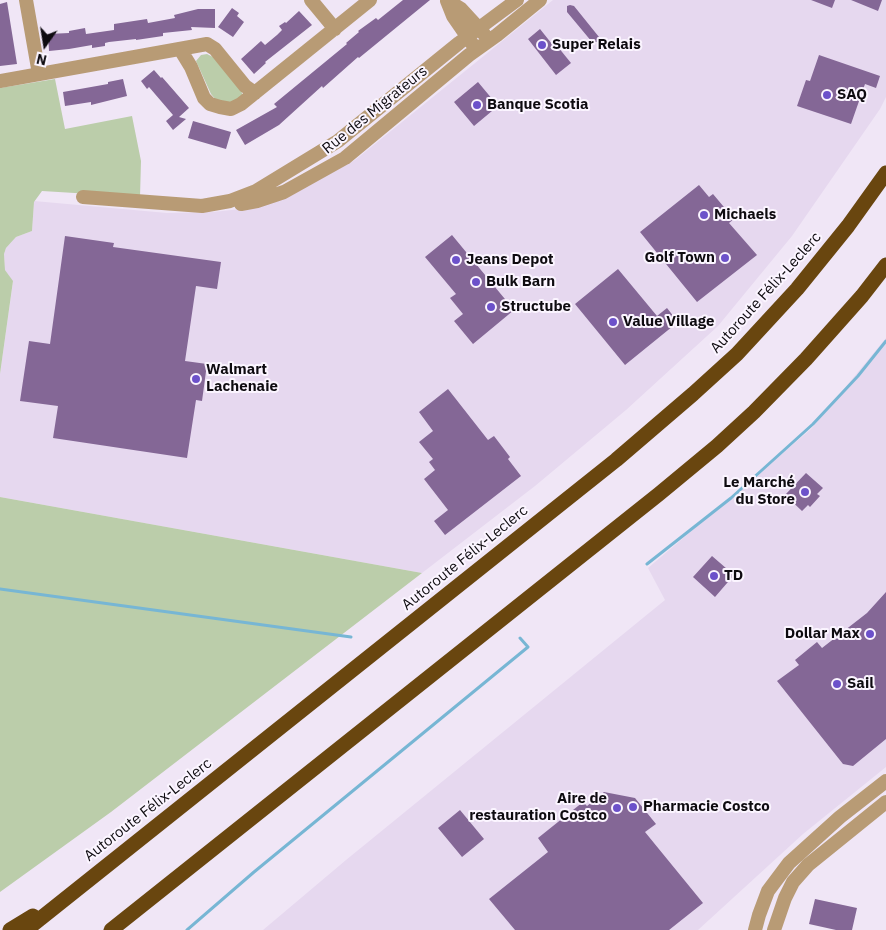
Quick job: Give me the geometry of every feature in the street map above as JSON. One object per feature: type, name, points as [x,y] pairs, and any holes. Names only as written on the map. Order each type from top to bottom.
[{"type":"highway","name":"Autoroute Félix-Leclerc","points":[[26,930],[616,460],[693,394],[737,354],[797,289],[848,226],[886,172]]},
{"type":"highway","points":[[112,930],[717,446],[760,407],[806,359],[862,296],[886,265]]},
{"type":"highway","points":[[10,930],[77,890]]},
{"type":"street","points":[[26,0],[39,74]]},
{"type":"street","points":[[311,0],[335,28]]},
{"type":"street","points":[[180,50],[191,67],[204,98],[210,104],[231,108],[241,104],[370,0]]},
{"type":"street","points":[[447,0],[461,8],[490,40]]},
{"type":"street","points":[[447,0],[452,16],[476,50]]},
{"type":"street","name":"Rue des Migrateurs","points":[[210,205],[238,199],[256,191],[324,150],[517,0]]},
{"type":"street","name":"Rue des Migrateurs","points":[[83,197],[177,205],[239,205],[293,188],[335,165],[405,110],[423,92],[540,0]]},
{"type":"street","points":[[0,81],[207,44],[215,49],[245,86],[255,93]]},
{"type":"street","points":[[755,930],[768,891],[779,874],[804,849],[851,808],[886,781]]},
{"type":"street","points":[[774,930],[785,898],[793,882],[808,865],[886,802]]},
{"type":"street","points":[[851,808],[862,821]]},
{"type":"shaded area","points":[[553,0],[886,0],[886,97],[880,109],[792,236],[718,326],[626,410],[535,486],[422,573],[0,497],[0,374],[13,282],[5,270],[4,254],[6,248],[16,237],[32,231],[34,201],[167,213],[213,212],[250,208],[320,179],[355,160]]},
{"type":"shaded area","points":[[886,338],[886,767],[803,834],[698,930],[263,930],[665,600],[648,568],[811,429]]},
{"type":"green space","points":[[207,54],[213,57],[241,88],[243,99],[237,104],[216,100],[211,94],[196,61],[201,55]]},
{"type":"green space","points":[[55,79],[65,129],[132,116],[141,161],[140,197],[42,191],[34,202],[32,231],[16,237],[6,248],[4,254],[5,270],[13,281],[0,374],[0,88]]},
{"type":"green space","points":[[0,497],[422,573],[111,812],[0,892]]},
{"type":"building","points":[[403,0],[430,0],[358,57],[323,88],[322,86],[279,125],[245,145],[236,130],[277,107],[274,104],[347,44],[358,31],[376,18],[378,20]]},
{"type":"building","points":[[811,0],[835,0],[832,8]]},
{"type":"building","points":[[851,0],[882,0],[878,11]]},
{"type":"building","points":[[7,2],[17,64],[0,66],[0,4]]},
{"type":"building","points":[[567,6],[574,6],[599,37],[598,42],[592,42],[567,12]]},
{"type":"building","points":[[232,8],[239,13],[237,16],[244,22],[233,37],[218,27]]},
{"type":"building","points":[[198,9],[215,9],[215,28],[191,27],[192,30],[163,33],[163,36],[136,40],[109,42],[105,43],[105,46],[92,48],[92,45],[49,51],[48,34],[69,33],[69,31],[85,28],[86,34],[114,30],[114,24],[147,19],[148,23],[175,18],[174,15]]},
{"type":"building","points":[[299,11],[312,25],[265,62],[254,74],[241,59],[261,41],[265,45],[282,30],[279,26],[286,23]]},
{"type":"building","points":[[540,29],[556,49],[558,47],[571,63],[556,75],[528,39]]},
{"type":"building","points":[[819,55],[880,76],[876,88],[865,84],[851,124],[797,106],[806,80],[810,81]]},
{"type":"building","points":[[154,70],[189,108],[179,117],[186,119],[173,130],[166,121],[173,115],[149,87],[147,89],[141,81]]},
{"type":"building","points":[[123,79],[127,96],[91,105],[91,102],[65,106],[63,92],[108,84],[108,82]]},
{"type":"building","points":[[478,82],[498,106],[474,126],[454,102]]},
{"type":"building","points":[[193,121],[231,132],[226,149],[188,138]]},
{"type":"building","points":[[699,185],[709,197],[713,194],[734,219],[729,223],[757,255],[697,302],[640,232]]},
{"type":"building","points":[[452,235],[514,310],[473,344],[454,321],[463,314],[450,298],[456,294],[425,257]]},
{"type":"building","points":[[65,236],[114,243],[113,247],[221,262],[217,289],[196,286],[185,361],[207,364],[202,401],[196,400],[187,458],[53,438],[58,406],[20,401],[29,341],[50,344]]},
{"type":"building","points":[[618,269],[657,316],[667,308],[678,322],[625,365],[575,304]]},
{"type":"building","points":[[448,389],[488,440],[494,436],[510,457],[508,459],[521,476],[445,535],[434,521],[448,510],[424,479],[435,470],[429,462],[433,459],[419,442],[433,431],[419,412]]},
{"type":"building","points":[[806,473],[823,488],[817,494],[820,496],[810,507],[808,505],[802,511],[785,495]]},
{"type":"building","points":[[712,556],[734,575],[715,597],[693,577]]},
{"type":"building","points":[[886,592],[886,739],[853,766],[843,764],[777,681],[799,665],[795,660],[817,642],[822,648],[867,613]]},
{"type":"building","points":[[604,792],[635,798],[656,824],[645,832],[703,903],[669,930],[515,930],[489,899],[548,852],[538,838],[583,802],[587,806]]},
{"type":"building","points":[[460,810],[484,839],[462,857],[438,828]]},
{"type":"building","points":[[815,899],[857,908],[852,930],[836,930],[809,924]]},
{"type":"waterway","points":[[647,564],[731,498],[813,424],[858,376],[886,341]]},
{"type":"waterway","points":[[0,589],[351,637]]},
{"type":"waterway","points":[[187,930],[254,872],[528,647],[520,638]]},
{"type":"place","name":"Super Relais","points":[[542,45]]},
{"type":"place","name":"SAQ","points":[[827,95]]},
{"type":"place","name":"Banque Scotia","points":[[477,105]]},
{"type":"place","name":"Michaels","points":[[704,215]]},
{"type":"place","name":"Golf Town","points":[[725,258]]},
{"type":"place","name":"Jeans Depot","points":[[456,260]]},
{"type":"place","name":"Bulk Barn","points":[[476,282]]},
{"type":"place","name":"Structube","points":[[491,307]]},
{"type":"place","name":"Value Village","points":[[613,322]]},
{"type":"place","name":"Walmart Lachenaie","points":[[196,379]]},
{"type":"place","name":"Le Marché du Store","points":[[805,492]]},
{"type":"place","name":"TD","points":[[714,576]]},
{"type":"place","name":"Dollar Max","points":[[870,634]]},
{"type":"place","name":"Sail","points":[[837,684]]},
{"type":"place","name":"Pharmacie Costco","points":[[633,807]]},
{"type":"place","name":"Aire de restauration Costco","points":[[617,808]]}]
